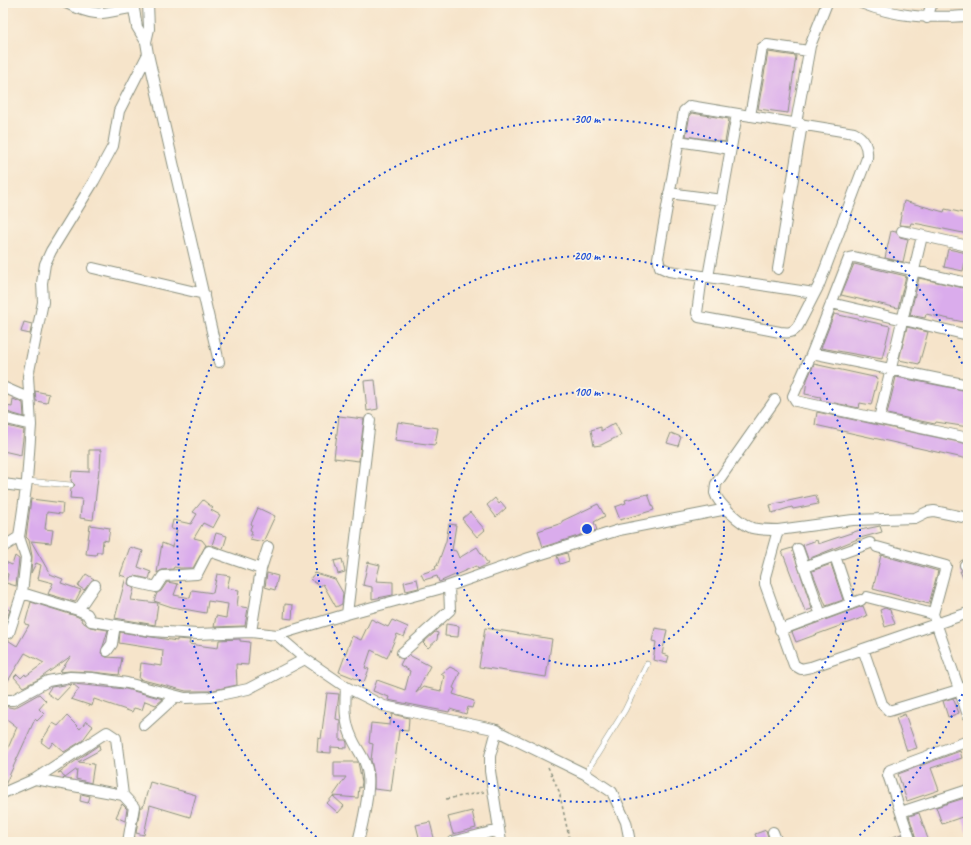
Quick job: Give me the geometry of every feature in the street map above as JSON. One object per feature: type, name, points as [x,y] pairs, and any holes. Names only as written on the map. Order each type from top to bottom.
[{"type":"street","points":[[66,3],[88,13],[99,15],[133,5],[137,27],[146,42]]},
{"type":"street","points":[[148,3],[149,24],[146,42],[148,54],[219,362]]},
{"type":"street","points":[[778,269],[809,52],[827,3]]},
{"type":"street","points":[[862,3],[887,12],[927,18],[968,16]]},
{"type":"street","points":[[927,18],[932,3]]},
{"type":"street","points":[[750,116],[762,48],[767,45],[809,52]]},
{"type":"street","points":[[9,633],[22,592],[26,558],[19,537],[26,484],[31,425],[28,398],[28,376],[43,302],[42,283],[45,264],[51,251],[94,181],[112,146],[119,112],[148,54]]},
{"type":"street","points":[[737,114],[722,200],[705,277],[697,313],[700,317],[790,333],[794,330],[814,293],[864,165],[868,151],[864,140],[854,133],[690,106],[686,107],[678,141],[658,258],[660,268],[705,277],[814,293]]},
{"type":"street","points":[[678,141],[730,149]]},
{"type":"street","points":[[669,193],[722,200]]},
{"type":"street","points":[[902,231],[968,246]]},
{"type":"street","points":[[879,419],[922,236]]},
{"type":"street","points":[[968,283],[850,257],[812,353],[794,392],[794,399],[796,402],[968,438]]},
{"type":"street","points":[[93,268],[204,294]]},
{"type":"street","points":[[831,303],[968,335]]},
{"type":"street","points":[[812,353],[968,385]]},
{"type":"street","points":[[3,387],[28,398]]},
{"type":"street","points":[[774,400],[716,484],[716,496],[730,512],[742,522],[755,528],[778,530],[853,520],[915,518],[927,512],[968,518]]},
{"type":"street","points":[[3,418],[31,425]]},
{"type":"street","points":[[347,614],[370,420]]},
{"type":"street","points":[[3,484],[26,484]]},
{"type":"street","points":[[22,592],[78,610],[86,614],[91,621],[152,631],[197,634],[251,632],[277,635],[449,586],[529,558],[619,530],[730,512]]},
{"type":"street","points":[[778,530],[768,564],[766,584],[780,630],[796,668],[811,667],[968,613]]},
{"type":"street","points":[[3,547],[19,537]]},
{"type":"street","points":[[804,567],[834,556],[874,545],[946,566],[933,614],[964,688],[968,715]]},
{"type":"street","points":[[251,632],[261,569],[268,547]]},
{"type":"street","points":[[798,549],[821,615]]},
{"type":"street","points":[[134,582],[156,587],[163,576],[197,574],[209,551],[261,569]]},
{"type":"street","points":[[834,556],[860,600]]},
{"type":"street","points":[[78,610],[95,585]]},
{"type":"street","points":[[402,653],[450,610],[449,586]]},
{"type":"street","points":[[780,630],[860,600],[933,614]]},
{"type":"street","points":[[108,651],[112,644],[115,625]]},
{"type":"street","points":[[277,635],[305,659],[346,687],[384,706],[497,730],[585,774],[612,792],[626,822],[630,842]]},
{"type":"street","points":[[863,649],[882,704],[889,711],[964,688]]},
{"type":"street","points":[[3,700],[13,700],[48,681],[70,677],[92,678],[127,683],[176,696],[210,697],[248,689],[305,659]]},
{"type":"street","points":[[346,687],[344,713],[352,739],[364,756],[368,776],[364,822],[358,842]]},
{"type":"street","points":[[144,724],[176,696]]},
{"type":"street","points":[[497,730],[490,765],[492,791],[501,842]]},
{"type":"street","points":[[3,793],[35,779],[107,732],[116,738],[123,795],[134,807],[128,842]]},
{"type":"street","points":[[911,842],[888,775],[890,770],[968,741]]},
{"type":"street","points":[[35,779],[123,795]]},
{"type":"street","points":[[901,812],[968,790]]},
{"type":"street","points":[[452,842],[499,830]]},
{"type":"lane","points":[[26,484],[71,485]]},
{"type":"lane","points":[[585,774],[625,710],[647,664]]},
{"type":"path","points":[[541,753],[556,784],[570,842]]},
{"type":"path","points":[[446,799],[492,791]]},
{"type":"building","points":[[768,52],[796,56],[788,113],[758,109]]},
{"type":"building","points":[[692,113],[729,119],[725,142],[686,136],[690,114]]},
{"type":"building","points":[[904,201],[944,212],[945,209],[968,214],[968,234],[919,224],[911,223],[910,226],[899,225]]},
{"type":"building","points":[[891,231],[896,232],[900,237],[908,239],[903,262],[885,258]]},
{"type":"building","points":[[948,249],[967,253],[963,271],[944,267]]},
{"type":"building","points":[[854,264],[906,276],[898,308],[841,295]]},
{"type":"building","points":[[919,278],[968,289],[968,323],[926,314],[925,318],[910,315]]},
{"type":"building","points":[[834,314],[890,326],[882,359],[821,348]]},
{"type":"building","points":[[24,322],[32,324],[30,334],[21,332]]},
{"type":"building","points":[[907,327],[928,332],[919,364],[899,360]]},
{"type":"building","points":[[814,364],[878,378],[871,405],[860,403],[859,408],[820,400],[821,397],[805,394],[807,380]]},
{"type":"building","points":[[896,377],[968,391],[968,427],[936,422],[935,424],[887,414]]},
{"type":"building","points":[[375,380],[378,409],[367,411],[364,381]]},
{"type":"building","points":[[35,391],[49,394],[47,403],[36,401]]},
{"type":"building","points":[[13,399],[23,403],[24,417],[7,412],[7,406],[12,407]]},
{"type":"building","points":[[817,412],[968,444],[968,459],[815,425]]},
{"type":"building","points":[[339,416],[364,419],[359,461],[334,458]]},
{"type":"building","points":[[398,422],[438,428],[435,445],[395,440]]},
{"type":"building","points":[[615,423],[621,435],[601,445],[594,446],[591,430],[601,427],[601,431]]},
{"type":"building","points":[[3,425],[24,430],[21,455],[3,451]]},
{"type":"building","points":[[671,433],[681,437],[678,446],[667,443]]},
{"type":"building","points":[[89,450],[101,450],[100,470],[99,469],[93,520],[80,518],[82,499],[70,498],[71,489],[75,485],[71,481],[72,471],[89,472]]},
{"type":"building","points":[[648,494],[654,510],[620,520],[615,507],[626,503],[625,500]]},
{"type":"building","points":[[816,495],[818,504],[793,509],[792,507],[772,513],[770,505]]},
{"type":"building","points":[[495,498],[499,504],[501,502],[506,508],[496,517],[487,505]]},
{"type":"building","points":[[31,499],[63,503],[62,514],[47,512],[45,529],[53,530],[51,543],[31,541],[50,574],[63,579],[61,583],[81,590],[75,602],[48,594],[53,583],[38,579],[41,565],[36,563],[31,573],[32,556],[29,540],[26,537]]},
{"type":"building","points":[[203,500],[213,508],[211,510],[220,515],[213,528],[203,523],[194,538],[202,540],[206,545],[193,568],[174,567],[173,569],[162,570],[157,573],[162,543],[172,547],[177,530],[171,529],[173,520],[191,524],[197,514],[193,512]]},
{"type":"building","points":[[598,504],[605,516],[594,522],[597,530],[543,547],[538,531],[562,523],[562,521]]},
{"type":"building","points":[[258,508],[275,516],[263,542],[250,539],[252,531],[250,530],[251,524]]},
{"type":"building","points":[[470,512],[485,530],[477,537],[462,519]]},
{"type":"building","points":[[449,524],[456,525],[452,550],[456,551],[459,558],[477,547],[488,564],[478,569],[476,566],[439,582],[437,576],[424,580],[421,574],[436,569],[435,566],[437,566],[446,541]]},
{"type":"building","points":[[90,525],[110,528],[108,541],[103,540],[102,552],[97,552],[96,555],[86,554]]},
{"type":"building","points":[[880,526],[882,532],[860,538],[808,559],[803,545],[817,540],[818,544],[860,530]]},
{"type":"building","points":[[216,533],[227,536],[223,549],[212,545]]},
{"type":"building","points":[[130,547],[143,551],[138,567],[151,572],[149,579],[135,576],[129,578],[128,584],[134,589],[131,600],[158,603],[155,625],[115,618],[126,577],[120,575]]},
{"type":"building","points":[[792,548],[812,609],[805,611],[782,551]]},
{"type":"building","points":[[567,553],[569,561],[560,564],[557,556]]},
{"type":"building","points":[[881,555],[938,571],[929,604],[873,589]]},
{"type":"building","points":[[15,556],[19,559],[16,586],[6,583],[8,574],[3,572],[3,561],[12,565]]},
{"type":"building","points":[[342,559],[345,572],[338,574],[334,561]]},
{"type":"building","points":[[368,562],[380,565],[376,581],[393,582],[393,595],[372,599],[372,587],[363,585]]},
{"type":"building","points":[[831,564],[843,600],[826,606],[812,571]]},
{"type":"building","points":[[960,571],[968,571],[968,590]]},
{"type":"building","points":[[267,573],[278,576],[275,590],[265,587]]},
{"type":"building","points":[[315,573],[335,579],[343,593],[342,604],[336,607],[323,584],[320,586],[310,579]]},
{"type":"building","points":[[86,574],[94,579],[84,590],[78,586]]},
{"type":"building","points":[[217,574],[230,576],[227,588],[239,590],[237,606],[248,608],[245,626],[214,627],[216,616],[226,618],[228,604],[208,601],[206,613],[172,607],[154,601],[157,593],[161,591],[167,582],[178,584],[174,595],[190,598],[192,590],[213,593]]},
{"type":"building","points":[[417,579],[419,588],[406,591],[404,582]]},
{"type":"building","points":[[31,602],[76,616],[82,619],[81,621],[90,627],[108,630],[101,653],[106,657],[122,658],[119,675],[92,672],[60,672],[71,656],[39,679],[23,687],[14,677],[17,674],[21,678],[25,674],[26,676],[44,663],[25,653],[3,689],[3,637],[17,646],[29,625],[25,624]]},
{"type":"building","points":[[285,604],[293,605],[292,619],[284,618]]},
{"type":"building","points":[[863,606],[867,616],[796,642],[792,632]]},
{"type":"building","points":[[3,607],[10,610],[3,630]]},
{"type":"building","points":[[885,608],[890,610],[895,624],[885,627],[880,610]]},
{"type":"building","points":[[371,619],[388,627],[392,620],[408,627],[404,637],[397,634],[387,658],[371,650],[365,668],[369,669],[364,682],[339,672],[352,636],[361,640]]},
{"type":"building","points":[[446,624],[459,626],[458,637],[445,636]]},
{"type":"building","points":[[485,628],[552,639],[546,677],[479,667]]},
{"type":"building","points":[[655,628],[667,630],[662,654],[669,656],[667,663],[653,660],[656,642],[652,641]]},
{"type":"building","points":[[120,632],[177,641],[177,639],[190,640],[189,644],[218,648],[219,640],[240,639],[240,641],[250,642],[248,665],[236,664],[237,685],[209,691],[186,691],[139,679],[141,663],[162,666],[163,650],[119,643]]},
{"type":"building","points":[[435,632],[438,633],[437,640],[428,648],[423,643]]},
{"type":"building","points":[[409,655],[430,666],[416,693],[423,687],[441,691],[444,676],[441,674],[450,667],[460,672],[453,688],[455,689],[453,694],[474,701],[472,708],[468,707],[466,714],[450,709],[449,712],[388,700],[389,697],[373,691],[377,680],[405,690],[410,671],[400,665],[403,659]]},
{"type":"building","points":[[72,684],[57,700],[47,693],[51,687]]},
{"type":"building","points":[[73,684],[126,689],[163,699],[156,705],[145,701],[142,710],[134,708],[132,712],[94,699],[92,706],[71,699],[79,689]]},
{"type":"building","points":[[327,693],[339,694],[336,719],[340,720],[340,740],[346,740],[347,743],[347,748],[331,747],[331,753],[317,752],[318,738],[321,739]]},
{"type":"building","points":[[39,694],[46,701],[39,709],[44,714],[37,721],[35,719],[5,785],[3,786],[3,760],[17,727],[3,716],[3,706],[14,708]]},
{"type":"building","points":[[953,698],[959,713],[948,717],[943,701]]},
{"type":"building","points":[[392,714],[409,718],[408,731],[399,730],[391,791],[374,789],[374,774],[371,760],[373,744],[369,743],[371,723],[390,725]]},
{"type":"building","points":[[905,714],[917,748],[907,751],[896,718]]},
{"type":"building","points":[[67,716],[80,729],[86,721],[93,726],[82,741],[64,752],[53,742],[49,748],[41,742],[53,723],[58,726]]},
{"type":"building","points":[[99,745],[100,750],[78,762],[94,764],[91,783],[76,779],[77,769],[65,778],[61,772],[58,773]]},
{"type":"building","points":[[960,751],[962,758],[931,768],[939,790],[907,801],[898,774]]},
{"type":"building","points":[[334,762],[358,762],[362,782],[361,788],[359,787],[358,798],[333,796],[346,777],[334,777]]},
{"type":"building","points":[[150,782],[196,795],[190,817],[150,805],[144,835],[136,833],[140,807],[143,807]]},
{"type":"building","points":[[81,794],[90,796],[88,803],[80,801]]},
{"type":"building","points":[[333,796],[344,806],[338,813],[327,803]]},
{"type":"building","points":[[968,797],[968,833],[962,817],[942,824],[936,807]]},
{"type":"building","points":[[122,804],[127,809],[125,821],[116,817]]},
{"type":"building","points":[[472,811],[476,828],[453,834],[448,817]]},
{"type":"building","points":[[919,813],[929,842],[917,842],[909,816]]},
{"type":"building","points":[[430,822],[434,838],[420,841],[416,825]]},
{"type":"building","points":[[766,830],[769,840],[758,842],[755,834]]},
{"type":"building","points":[[901,834],[904,842],[882,841]]}]
